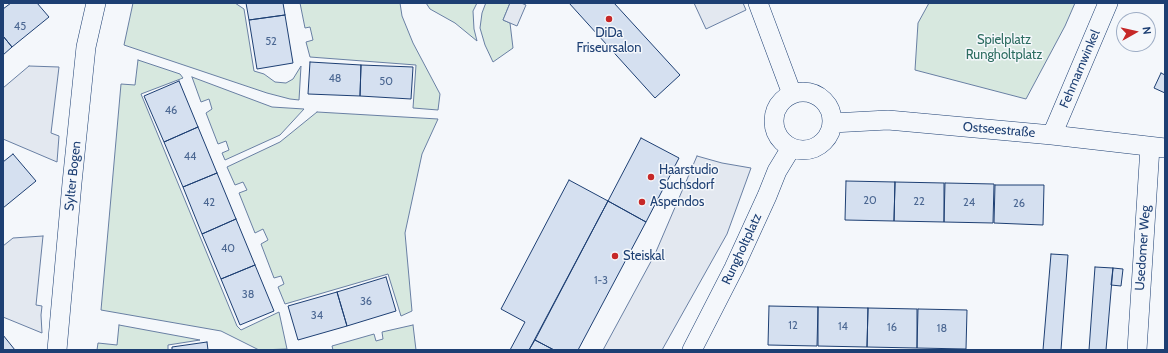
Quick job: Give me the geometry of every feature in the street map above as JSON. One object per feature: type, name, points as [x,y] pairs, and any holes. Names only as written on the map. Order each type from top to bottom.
[{"type":"street","name":"Sylter Bogen","points":[[57,350],[86,47],[96,3]]},
{"type":"street","points":[[758,3],[792,94]]},
{"type":"street","name":"Fehmarnwinkel","points":[[1052,135],[1108,3]]},
{"type":"street","points":[[805,92],[815,95],[824,101],[830,111],[832,123],[825,141],[818,147],[805,150],[791,148],[780,140],[774,126],[775,112],[781,102],[792,94],[805,92]]},
{"type":"street","name":"Ostseestraße","points":[[832,123],[888,120],[1052,135],[1157,147]]},
{"type":"street","name":"Usedomer Weg","points":[[1137,350],[1157,147]]},
{"type":"street","name":"Rungholtplatz","points":[[692,350],[734,268],[768,196],[777,171],[791,148]]},
{"type":"green space","points":[[133,3],[235,3],[244,9],[254,71],[264,74],[275,82],[286,83],[293,79],[301,66],[299,100],[267,93],[124,45]]},
{"type":"green space","points":[[300,3],[400,3],[402,16],[413,43],[440,94],[438,110],[413,108],[416,65],[310,57],[306,42],[313,40],[310,27],[305,28]]},
{"type":"green space","points":[[426,3],[477,3],[473,11],[474,29],[477,41],[455,23],[430,9]]},
{"type":"green space","points":[[486,3],[510,3],[503,20],[510,23],[513,48],[493,62],[485,45],[480,28],[482,13]]},
{"type":"green space","name":"Spielplatz Rungholtplatz","points":[[929,3],[1075,3],[1065,26],[1026,99],[915,70],[918,23]]},
{"type":"green space","points":[[138,60],[180,74],[183,78],[141,94],[237,326],[241,330],[279,312],[287,349],[259,350],[221,331],[101,310],[121,84],[135,85]]},
{"type":"green space","points":[[192,77],[272,107],[304,109],[280,135],[225,160],[222,153],[229,150],[226,141],[218,144],[206,113],[212,109],[209,99],[201,102]]},
{"type":"green space","points":[[317,112],[438,119],[422,154],[405,233],[412,311],[401,316],[388,274],[285,304],[278,287],[284,284],[281,276],[274,278],[261,244],[268,240],[263,229],[255,233],[239,193],[247,190],[243,182],[235,185],[227,167],[280,142]]},
{"type":"green space","points":[[119,325],[200,340],[168,345],[168,350],[97,350],[98,343],[117,345]]},
{"type":"green space","points":[[413,325],[416,350],[333,350],[332,346],[374,334],[376,341],[383,339],[382,332]]},
{"type":"shaded area","points":[[510,3],[521,3],[526,5],[517,26],[503,20]]},
{"type":"shaded area","points":[[694,3],[743,3],[746,10],[706,29]]},
{"type":"shaded area","points":[[29,66],[59,67],[51,133],[59,136],[57,162],[3,139],[3,88]]},
{"type":"shaded area","points":[[697,156],[722,163],[751,168],[727,234],[662,350],[603,350],[655,254]]},
{"type":"shaded area","points":[[43,236],[36,305],[42,306],[42,333],[3,317],[3,246],[13,238]]},
{"type":"building","points":[[11,3],[37,3],[49,17],[12,47],[3,36],[3,9]]},
{"type":"building","points":[[246,3],[283,3],[285,15],[249,20]]},
{"type":"building","points":[[569,3],[614,3],[680,75],[655,98]]},
{"type":"building","points":[[285,15],[293,63],[257,69],[249,20]]},
{"type":"building","points":[[3,36],[12,47],[3,55]]},
{"type":"building","points":[[310,62],[361,65],[360,96],[308,94]]},
{"type":"building","points":[[361,65],[413,67],[411,99],[360,96]]},
{"type":"building","points":[[1161,73],[1165,75],[1165,93],[1154,88]]},
{"type":"building","points":[[179,81],[198,127],[164,142],[144,96]]},
{"type":"building","points":[[198,127],[217,173],[183,187],[164,142]]},
{"type":"building","points":[[641,138],[679,158],[646,222],[608,201]]},
{"type":"building","points":[[13,154],[36,181],[3,208],[3,162]]},
{"type":"building","points":[[217,173],[236,219],[202,234],[183,187]]},
{"type":"building","points":[[569,180],[608,201],[529,350],[510,350],[525,322],[501,309]]},
{"type":"building","points":[[846,181],[895,182],[894,221],[845,220]]},
{"type":"building","points":[[895,182],[944,183],[944,222],[894,221]]},
{"type":"building","points":[[945,183],[994,184],[993,223],[944,222]]},
{"type":"building","points":[[995,185],[1044,185],[1043,225],[994,223]]},
{"type":"building","points":[[608,201],[646,222],[578,350],[554,350],[535,340]]},
{"type":"building","points":[[236,219],[255,265],[221,279],[202,234]]},
{"type":"building","points":[[1051,254],[1068,255],[1061,350],[1043,350]]},
{"type":"building","points":[[255,265],[274,311],[240,325],[221,279]]},
{"type":"building","points":[[1095,267],[1113,268],[1106,350],[1089,350]]},
{"type":"building","points":[[1113,268],[1123,269],[1121,286],[1111,285]]},
{"type":"building","points":[[386,277],[396,311],[347,326],[337,292]]},
{"type":"building","points":[[337,292],[347,326],[298,340],[288,306]]},
{"type":"building","points":[[769,306],[818,307],[817,346],[768,345]]},
{"type":"building","points":[[818,307],[868,308],[867,347],[818,346]]},
{"type":"building","points":[[868,308],[917,309],[917,348],[867,347]]},
{"type":"building","points":[[918,309],[967,310],[966,349],[917,348]]},
{"type":"building","points":[[3,335],[15,350],[3,350]]},
{"type":"building","points":[[535,340],[554,350],[529,350]]},
{"type":"building","points":[[207,342],[208,350],[172,350],[172,347]]},
{"type":"place","name":"DiDa Friseursalon","points":[[609,19]]},
{"type":"place","name":"Haarstudio Suchsdorf","points":[[651,177]]},
{"type":"place","name":"Aspendos","points":[[642,202]]},
{"type":"place","name":"Steiskal","points":[[615,256]]}]
